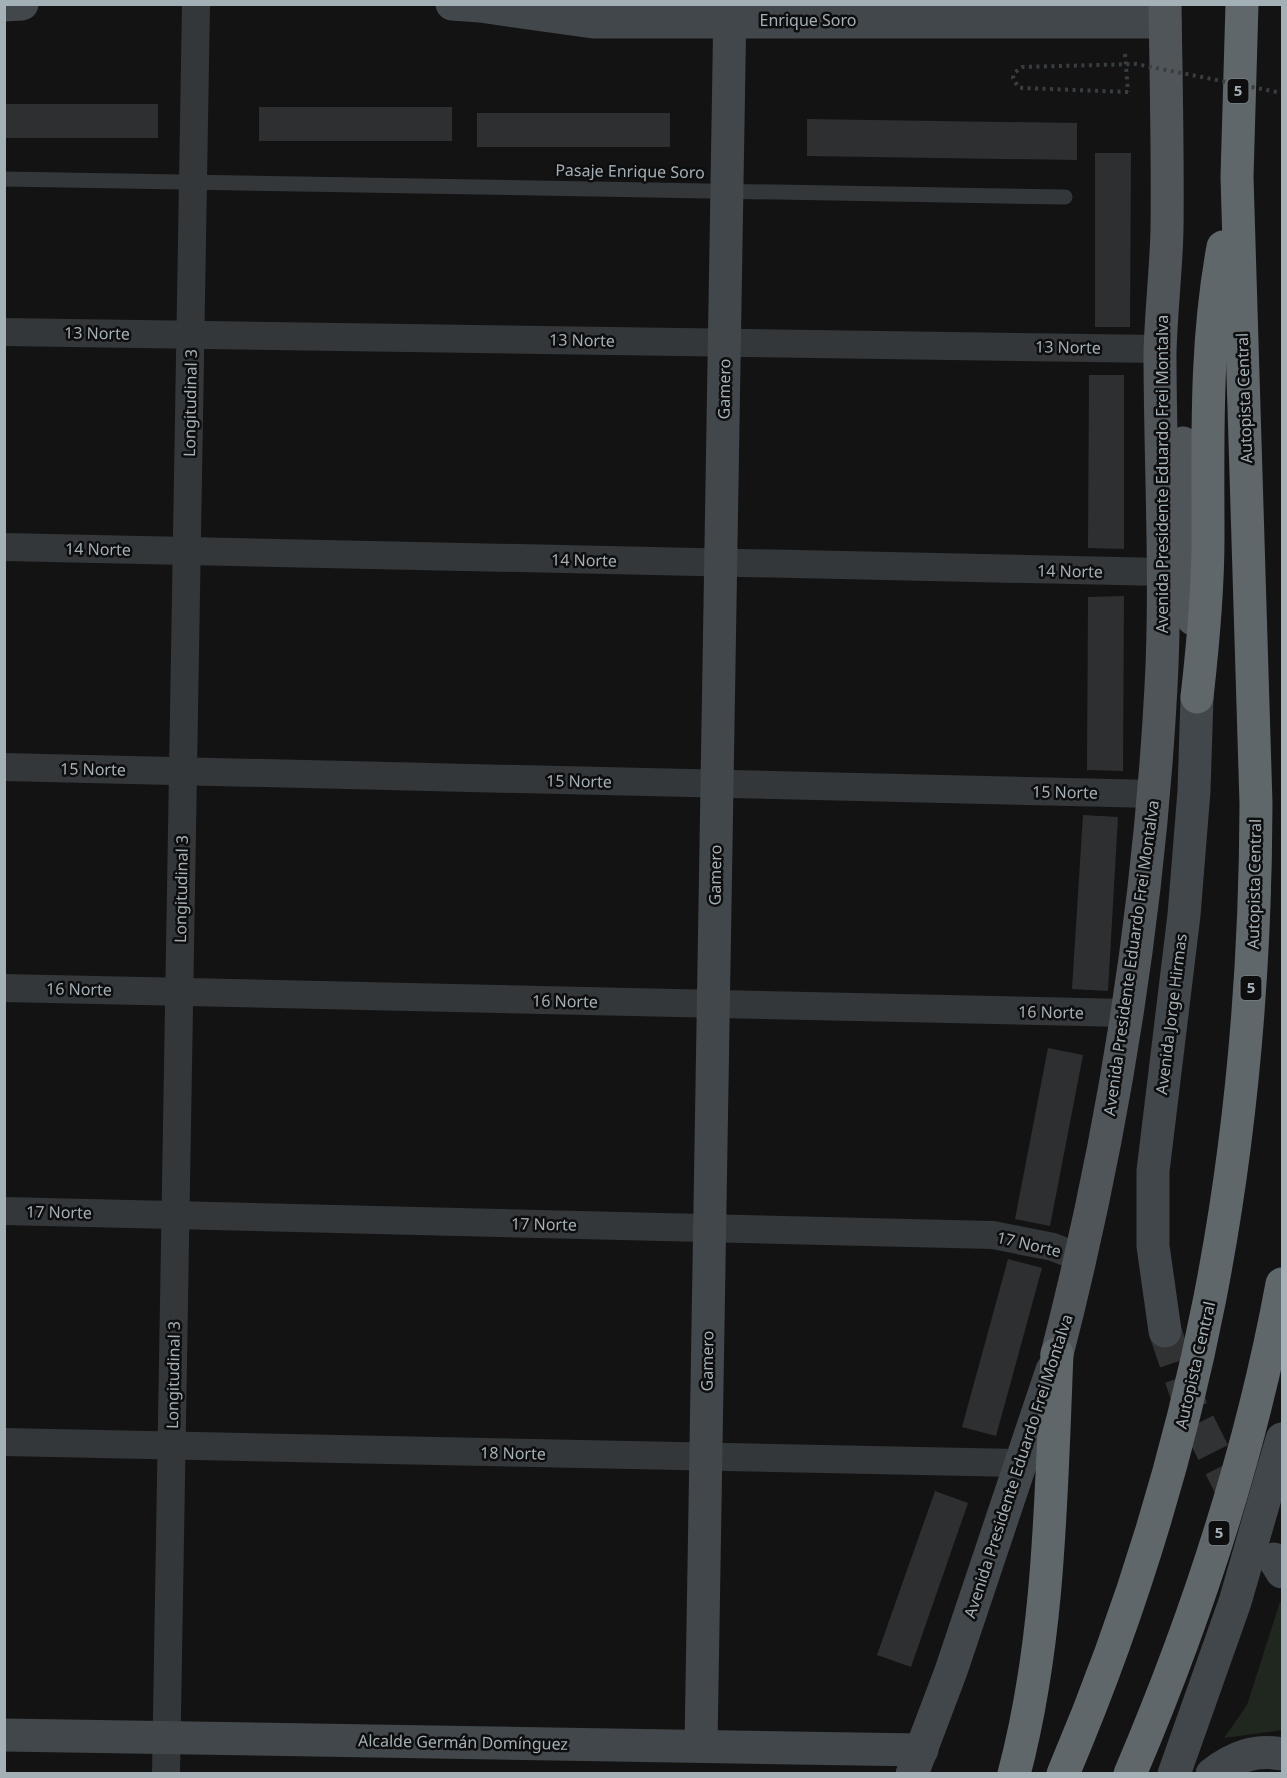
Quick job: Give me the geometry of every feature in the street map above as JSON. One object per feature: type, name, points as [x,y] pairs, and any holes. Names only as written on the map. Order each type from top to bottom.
[{"type":"highway","name":"Autopista Central","points":[[1063,1773],[1113,1648],[1139,1575],[1185,1414],[1222,1239],[1245,1064],[1256,889],[1256,804],[1237,177],[1242,4]]},
{"type":"highway","points":[[1197,697],[1207,583],[1207,397],[1212,326],[1237,177]]},
{"type":"highway","name":"5","points":[[1130,1773],[1177,1655],[1235,1482],[1260,1387],[1282,1284]]},
{"type":"highway","points":[[1014,1773],[1036,1661],[1047,1550],[1057,1354]]},
{"type":"main road","name":"Avenida Presidente Eduardo Frei Montalva","points":[[1057,1354],[1081,1258],[1107,1134],[1126,1013],[1154,794],[1161,684],[1163,572],[1160,349],[1167,232],[1165,13]]},
{"type":"main road","points":[[1167,232],[1180,349],[1197,697]]},
{"type":"street","points":[[4,5],[22,4]]},
{"type":"street","name":"Longitudinal 3","points":[[166,1773],[196,4]]},
{"type":"street","name":"Enrique Soro","points":[[452,4],[593,22],[730,12],[1122,22],[1165,13]]},
{"type":"street","name":"Gamero","points":[[701,1746],[730,12]]},
{"type":"street","name":"13 Norte","points":[[4,332],[1160,349]]},
{"type":"street","name":"14 Norte","points":[[4,547],[1163,572]]},
{"type":"street","name":"Avenida Jorge Hirmas","points":[[1164,1331],[1153,1246],[1153,1171],[1186,894],[1197,697]]},
{"type":"street","name":"15 Norte","points":[[4,767],[1154,794]]},
{"type":"street","name":"16 Norte","points":[[4,988],[1126,1013]]},
{"type":"street","name":"17 Norte","points":[[4,1211],[993,1235],[1053,1247],[1081,1258]]},
{"type":"street","name":"Avenida Presidente Eduardo Frei Montalva","points":[[917,1762],[1022,1463],[1057,1354]]},
{"type":"street","points":[[1174,1773],[1235,1602],[1282,1439]]},
{"type":"street","name":"18 Norte","points":[[4,1443],[1022,1463]]},
{"type":"street","name":"Alcalde Germán Domínguez","points":[[4,1735],[701,1746],[917,1762]]},
{"type":"street","points":[[1212,1773],[1245,1755],[1271,1752],[1282,1754]]},
{"type":"lane","points":[[4,179],[194,183]]},
{"type":"lane","name":"Pasaje Enrique Soro","points":[[194,183],[1065,197]]},
{"type":"path","points":[[1122,22],[1128,92],[1018,87],[1013,78],[1017,69],[1022,67],[1128,63],[1282,93]]},
{"type":"shaded area","points":[[1280,1602],[1282,1605],[1282,1730],[1224,1738],[1247,1705]]},
{"type":"building","points":[[4,104],[158,104],[158,138],[4,138]]},
{"type":"building","points":[[259,107],[452,107],[452,141],[259,141]]},
{"type":"building","points":[[477,113],[670,113],[670,147],[477,147]]},
{"type":"building","points":[[807,119],[1077,123],[1077,160],[807,156]]},
{"type":"building","points":[[1095,153],[1131,153],[1130,327],[1095,327]]},
{"type":"building","points":[[1089,375],[1124,375],[1124,549],[1088,548]]},
{"type":"building","points":[[1124,596],[1123,771],[1087,770],[1088,597]]},
{"type":"building","points":[[1083,815],[1118,817],[1108,991],[1072,989]]},
{"type":"building","points":[[1048,1048],[1083,1055],[1050,1226],[1015,1219]]},
{"type":"building","points":[[1008,1259],[1042,1268],[996,1436],[962,1427]]},
{"type":"building","points":[[935,1491],[968,1503],[911,1667],[877,1655]]},
{"type":"tunnel","points":[[1165,1331],[1192,1410],[1242,1510]]}]
